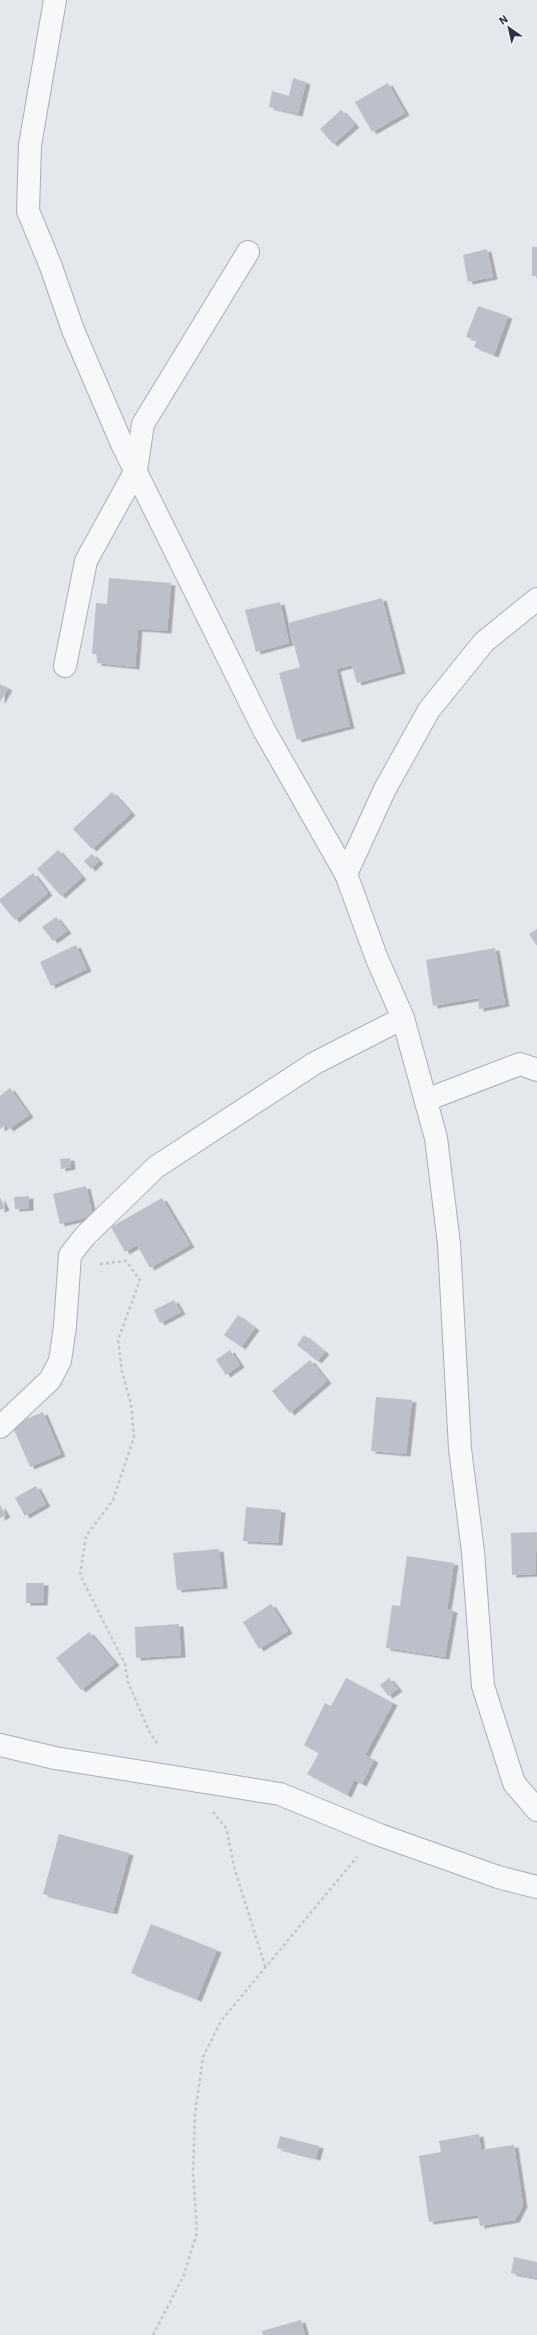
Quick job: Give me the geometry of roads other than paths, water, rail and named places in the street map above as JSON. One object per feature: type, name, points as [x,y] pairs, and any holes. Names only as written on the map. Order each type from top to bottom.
[{"type":"street","points":[[55,0],[30,145],[28,211],[50,264],[73,330],[136,470],[264,730],[346,874],[377,959],[403,1018],[436,1138],[449,1244],[460,1449],[473,1552],[483,1686],[514,1783],[537,1810]]},
{"type":"street","points":[[65,666],[86,561],[136,470],[143,424],[248,252]]},
{"type":"street","points":[[346,874],[384,789],[429,710],[484,642],[537,599]]},
{"type":"street","points":[[0,1427],[50,1380],[60,1361],[65,1326],[70,1255],[85,1236],[156,1167],[315,1064],[403,1018]]},
{"type":"street","points":[[426,1100],[520,1064],[537,1070]]},
{"type":"street","points":[[0,1745],[55,1758],[280,1794],[376,1834],[498,1877],[537,1887]]}]
